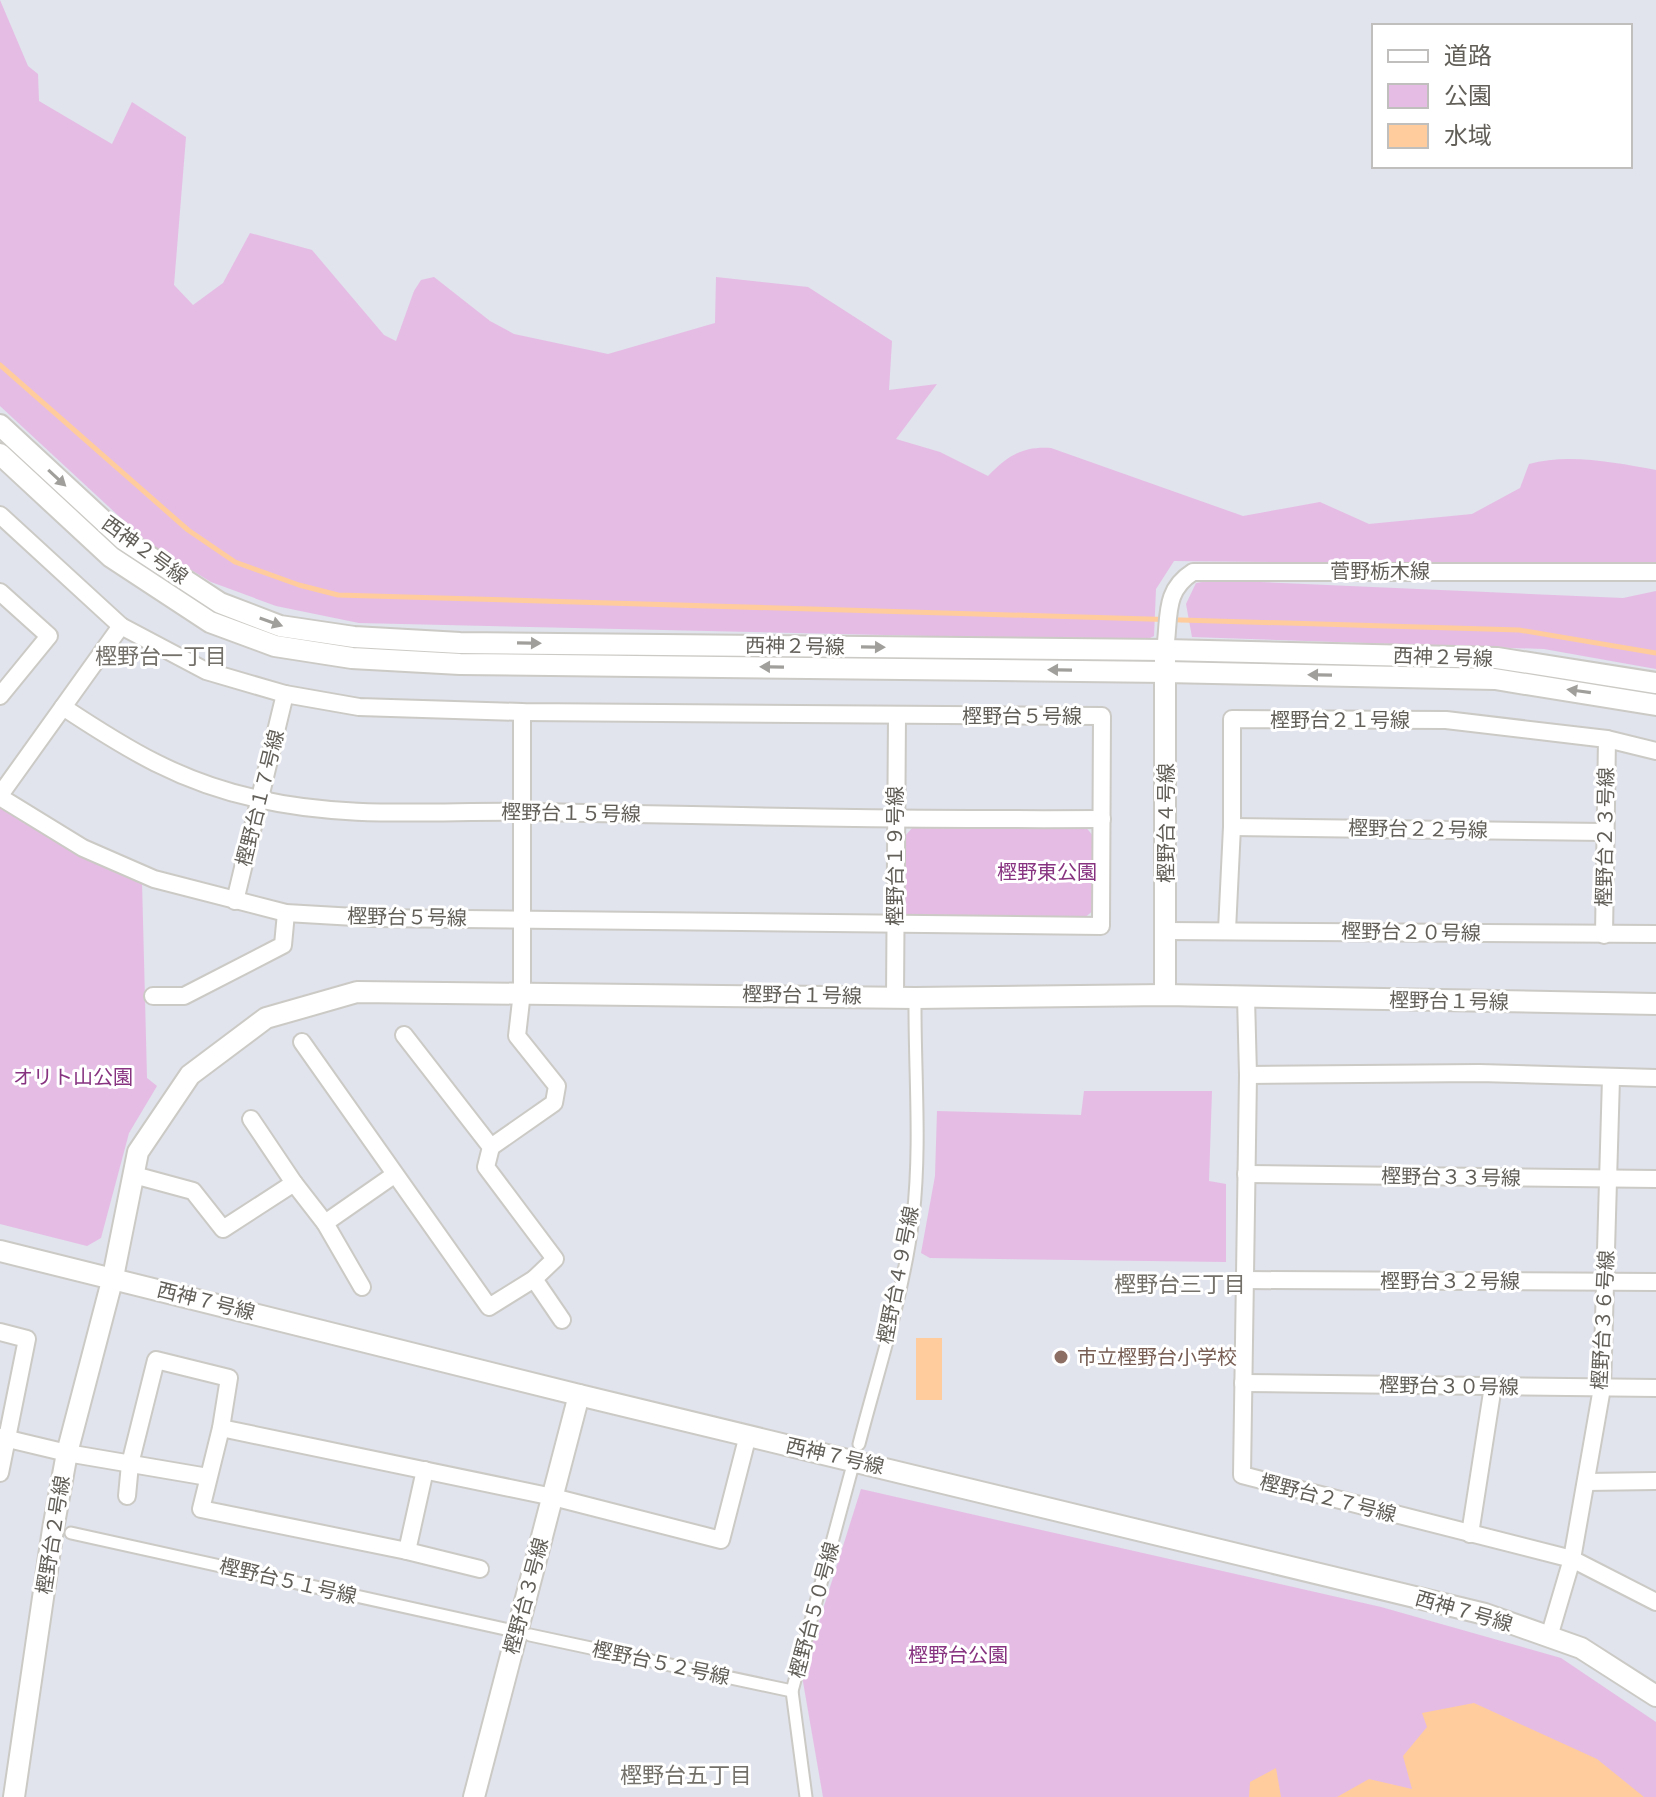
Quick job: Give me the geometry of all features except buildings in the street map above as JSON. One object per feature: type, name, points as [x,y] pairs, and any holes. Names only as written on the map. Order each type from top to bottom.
[{"type":"street","name":"西神２号線","points":[[0,425],[124,540],[220,603],[280,626],[354,637],[460,643],[1166,641],[1497,658],[1656,683]]},
{"type":"street","name":"西神２号線","points":[[0,454],[111,557],[210,622],[275,646],[352,658],[460,664],[1495,679],[1656,705]]},
{"type":"street","name":"樫野台５号線","points":[[0,515],[121,626],[206,671],[285,694],[359,707],[522,712],[1102,716],[1101,926],[372,918],[286,913],[154,879],[83,848],[0,796]]},
{"type":"street","name":"菅野栃木線","points":[[1166,641],[1171,593],[1179,581],[1193,572],[1656,572]]},
{"type":"street","points":[[0,592],[49,636],[0,696]]},
{"type":"street","points":[[0,796],[121,626]]},
{"type":"street","name":"樫野台４号線","points":[[1165,995],[1166,641]]},
{"type":"street","name":"樫野台１７号線","points":[[235,901],[285,694]]},
{"type":"street","name":"樫野台１５号線","points":[[63,707],[129,751],[192,781],[260,800],[364,813],[522,812],[895,820],[1102,819]]},
{"type":"street","points":[[302,1042],[489,1307],[534,1279],[555,1259],[486,1167],[491,1147],[554,1103],[557,1086],[517,1036],[522,992],[522,712]]},
{"type":"street","name":"樫野台１９号線","points":[[895,997],[897,716]]},
{"type":"street","name":"樫野台２１号線","points":[[1227,930],[1232,827],[1232,719],[1446,720],[1607,739],[1656,751]]},
{"type":"street","name":"樫野台２３号線","points":[[1604,935],[1607,739]]},
{"type":"street","name":"樫野台２２号線","points":[[1232,827],[1604,832]]},
{"type":"street","points":[[153,996],[184,996],[283,945],[286,913]]},
{"type":"street","name":"樫野台２０号線","points":[[1167,931],[1656,934]]},
{"type":"street","name":"樫野台１号線","points":[[113,1277],[138,1152],[190,1075],[266,1018],[357,992],[895,997],[1165,995],[1656,1004]]},
{"type":"street","name":"樫野台２７号線","points":[[1246,997],[1248,1075],[1242,1475],[1572,1559],[1656,1602]]},
{"type":"street","name":"樫野台４９号線","points":[[859,1444],[897,1296],[913,1217],[915,1008]]},
{"type":"street","points":[[404,1035],[491,1147]]},
{"type":"street","points":[[1248,1075],[1479,1073],[1656,1078]]},
{"type":"street","name":"樫野台３６号線","points":[[1549,1637],[1572,1559],[1602,1388],[1611,1078]]},
{"type":"street","points":[[251,1119],[325,1223],[362,1287]]},
{"type":"street","name":"樫野台３３号線","points":[[1246,1174],[1656,1179]]},
{"type":"street","points":[[134,1175],[193,1191],[223,1229],[294,1183]]},
{"type":"street","points":[[325,1223],[394,1175]]},
{"type":"street","name":"西神７号線","points":[[0,1251],[1485,1614],[1581,1648],[1656,1696]]},
{"type":"street","name":"樫野台２号線","points":[[14,1797],[67,1453],[113,1277]]},
{"type":"street","points":[[534,1279],[562,1320]]},
{"type":"street","name":"樫野台３２号線","points":[[1245,1280],[1656,1282]]},
{"type":"street","points":[[0,1332],[27,1339],[3,1438],[0,1473]]},
{"type":"street","points":[[127,1496],[130,1464],[156,1360],[229,1378],[221,1428],[201,1509],[480,1569]]},
{"type":"street","name":"樫野台３０号線","points":[[1243,1383],[1656,1388]]},
{"type":"street","points":[[1470,1534],[1493,1386]]},
{"type":"street","name":"樫野台３号線","points":[[474,1797],[579,1395]]},
{"type":"street","points":[[221,1428],[553,1497],[721,1540],[748,1435]]},
{"type":"street","points":[[3,1438],[67,1453],[208,1477]]},
{"type":"street","points":[[407,1551],[425,1470]]},
{"type":"street","name":"樫野台５０号線","points":[[806,1797],[792,1691],[851,1472]]},
{"type":"street","points":[[1586,1482],[1656,1481]]},
{"type":"street","name":"樫野台５１号線","points":[[71,1533],[505,1629]]},
{"type":"street","name":"樫野台５２号線","points":[[530,1635],[792,1691]]},
{"type":"green space","points":[[0,0],[28,66],[38,74],[39,101],[112,144],[132,102],[186,137],[174,285],[193,305],[223,283],[250,233],[312,250],[384,335],[396,341],[414,291],[421,280],[434,277],[490,321],[514,334],[608,354],[715,323],[716,277],[808,287],[892,341],[889,390],[937,384],[896,439],[940,452],[988,476],[1016,454],[1051,448],[1243,516],[1320,502],[1369,524],[1472,514],[1520,488],[1529,464],[1560,459],[1609,462],[1656,470],[1656,566],[1174,561],[1156,589],[1154,636],[1144,641],[359,623],[276,606],[211,582],[149,544],[0,406]]},
{"type":"green space","points":[[1214,580],[1623,598],[1656,591],[1656,669],[1544,649],[1192,637],[1186,604],[1196,583]]},
{"type":"green space","name":"オリト山公園","points":[[0,807],[76,853],[142,882],[147,1078],[157,1086],[129,1133],[101,1238],[87,1246],[0,1224]]},
{"type":"green space","name":"樫野東公園","points":[[1085,826],[1093,836],[1094,910],[1083,919],[908,916],[904,911],[905,836],[913,827]]},
{"type":"green space","points":[[1084,1091],[1212,1091],[1209,1181],[1226,1184],[1226,1262],[930,1258],[921,1253],[935,1176],[937,1111],[1081,1115]]},
{"type":"green space","name":"樫野台公園","points":[[861,1489],[1381,1607],[1561,1658],[1656,1722],[1656,1797],[823,1797],[802,1676]]},
{"type":"water","points":[[916,1338],[942,1338],[942,1400],[916,1400]]},
{"type":"water","points":[[1474,1703],[1597,1759],[1644,1797],[1337,1797],[1369,1779],[1412,1789],[1403,1756],[1427,1727],[1422,1713]]},
{"type":"water","points":[[1276,1768],[1281,1797],[1249,1797],[1250,1782]]},
{"type":"waterway","points":[[0,365],[188,530],[235,562],[338,595],[1519,630],[1656,653]]},
{"type":"place","name":"市立樫野台小学校","points":[[1061,1357]]},
{"type":"district","name":"樫野台一丁目","points":[[161,656]]},
{"type":"district","name":"樫野台三丁目","points":[[1180,1284]]},
{"type":"district","name":"樫野台五丁目","points":[[686,1775]]}]
